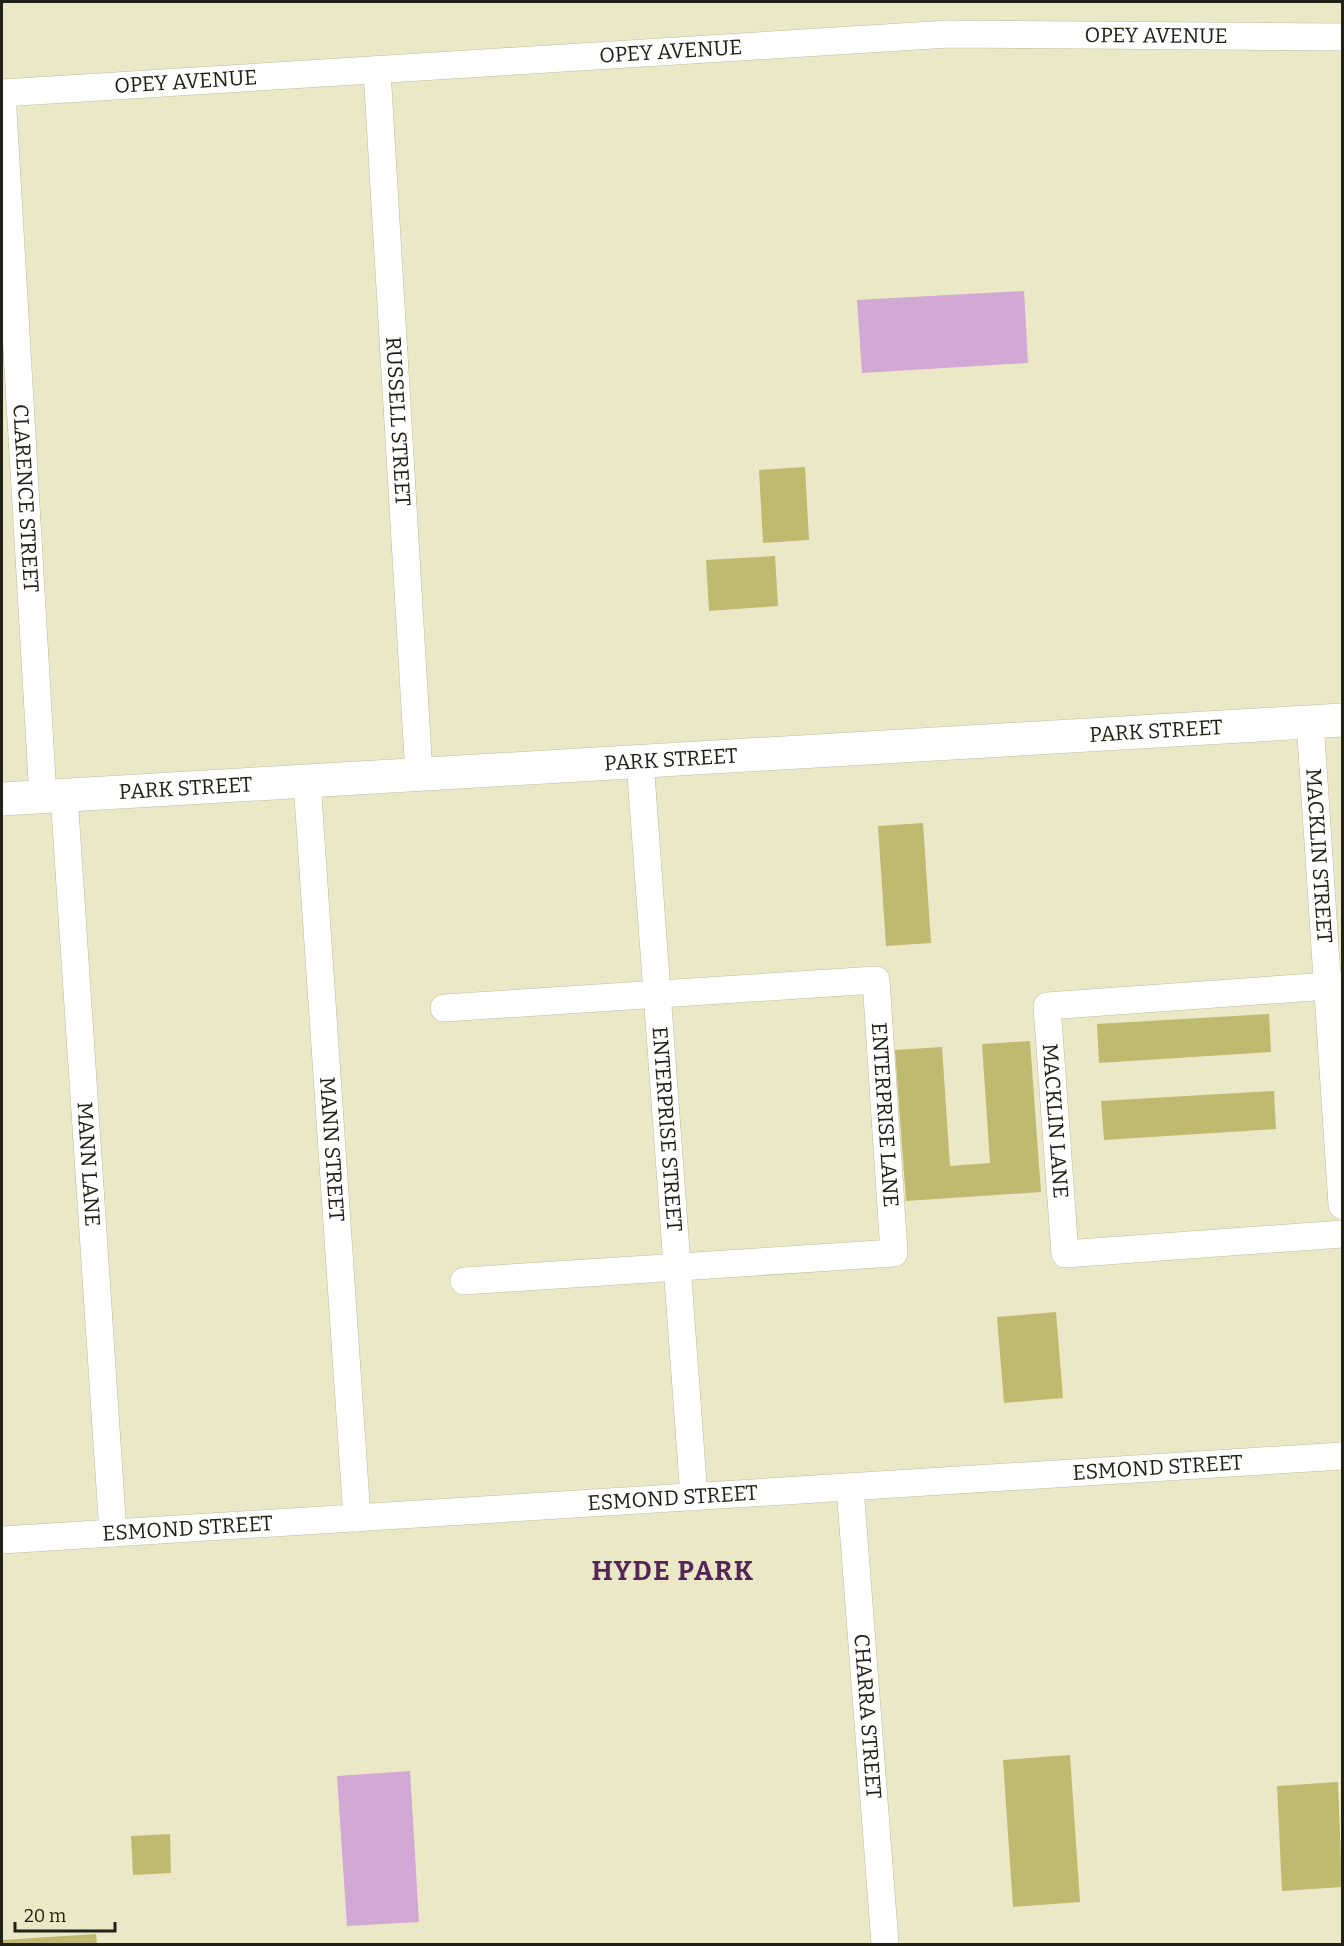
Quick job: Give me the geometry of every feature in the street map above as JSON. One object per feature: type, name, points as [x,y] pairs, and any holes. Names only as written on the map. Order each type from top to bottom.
[{"type":"street","name":"OPEY AVENUE","points":[[2,93],[949,34],[1342,37]]},
{"type":"street","name":"RUSSELL STREET","points":[[377,70],[419,775]]},
{"type":"street","name":"CLARENCE STREET","points":[[2,93],[54,796]]},
{"type":"street","name":"PARK STREET","points":[[2,799],[1342,720]]},
{"type":"street","name":"MACKLIN STREET","points":[[1310,722],[1335,986],[1342,1205]]},
{"type":"street","name":"ENTERPRISE STREET","points":[[640,761],[694,1497]]},
{"type":"street","name":"MANN STREET","points":[[307,781],[357,1518]]},
{"type":"street","name":"MANN LANE","points":[[54,796],[113,1533]]},
{"type":"street","name":"ENTERPRISE LANE","points":[[444,1008],[876,980],[894,1253],[464,1281]]},
{"type":"street","name":"MACKLIN LANE","points":[[1335,986],[1047,1006],[1065,1254],[1342,1234]]},
{"type":"street","name":"ESMOND STREET","points":[[2,1540],[1342,1456]]},
{"type":"street","name":"CHARRA STREET","points":[[850,1487],[885,1944]]},
{"type":"shaded area","points":[[1024,291],[1028,363],[862,373],[857,300]]},
{"type":"shaded area","points":[[410,1771],[419,1922],[347,1926],[337,1776]]},
{"type":"building","points":[[805,467],[809,540],[763,543],[759,470]]},
{"type":"building","points":[[775,556],[778,606],[709,611],[706,560]]},
{"type":"building","points":[[923,823],[931,943],[886,946],[878,826]]},
{"type":"building","points":[[1269,1014],[1271,1052],[1099,1063],[1097,1024]]},
{"type":"building","points":[[1030,1041],[1041,1192],[906,1201],[895,1050],[942,1047],[950,1166],[990,1163],[982,1044]]},
{"type":"building","points":[[1274,1091],[1276,1129],[1104,1140],[1101,1101]]},
{"type":"building","points":[[1056,1312],[1063,1398],[1004,1403],[997,1317]]},
{"type":"building","points":[[1070,1755],[1080,1902],[1013,1907],[1003,1760]]},
{"type":"building","points":[[1338,1782],[1342,1887],[1282,1891],[1277,1786]]},
{"type":"building","points":[[170,1834],[171,1873],[133,1875],[131,1836]]},
{"type":"building","points":[[96,1934],[97,1944],[2,1944],[2,1940]]},
{"type":"district","name":"HYDE PARK","points":[[673,1571]]}]
